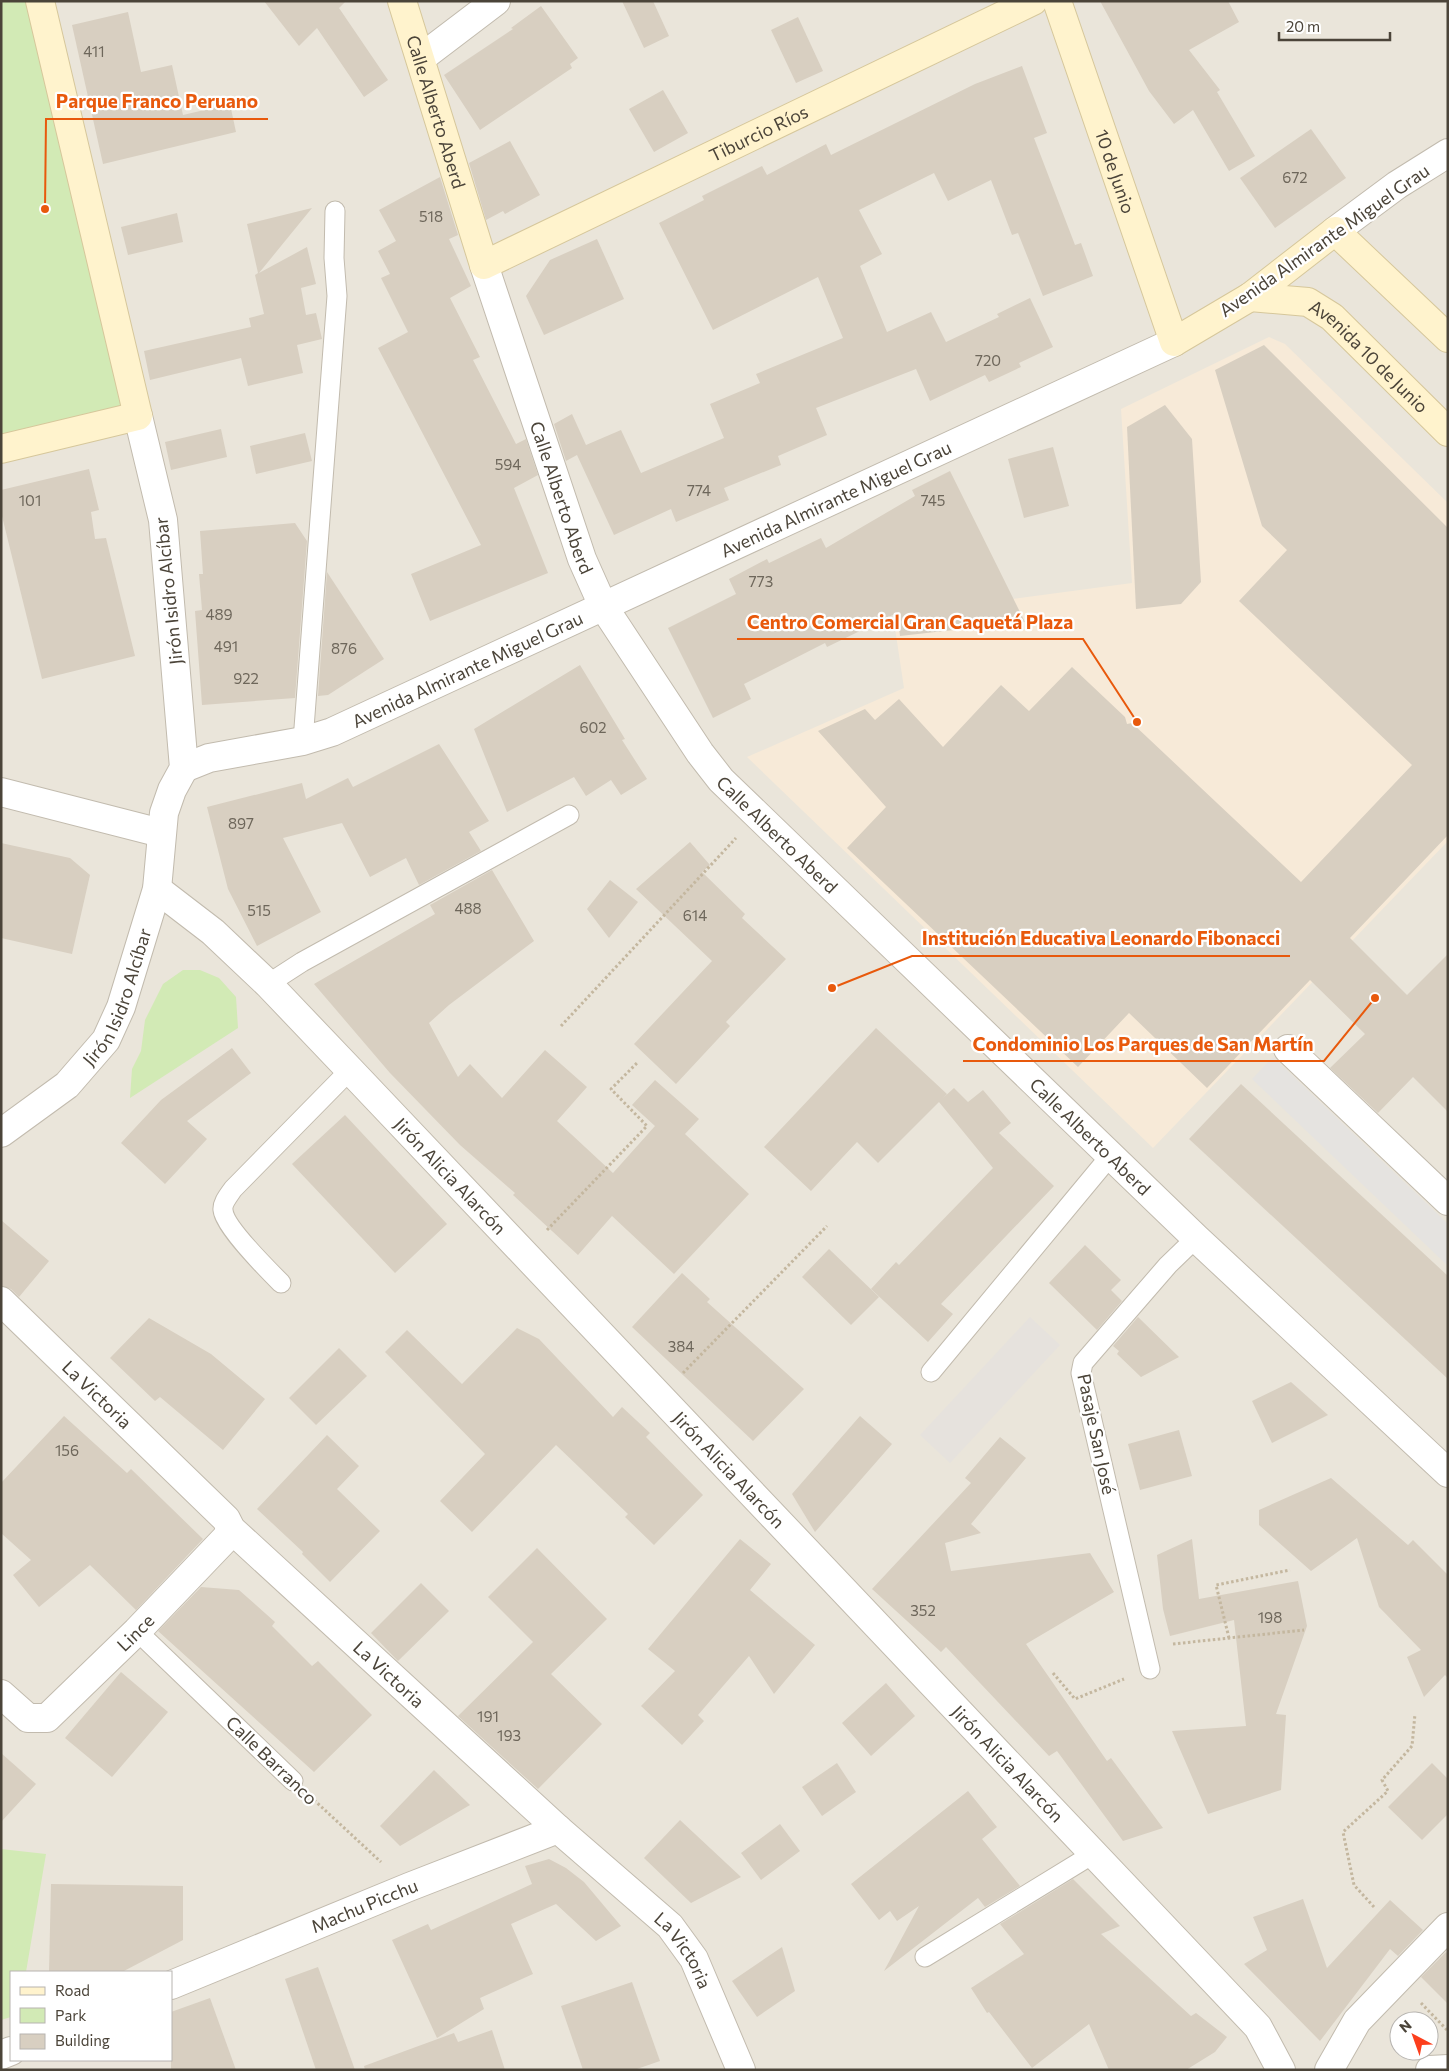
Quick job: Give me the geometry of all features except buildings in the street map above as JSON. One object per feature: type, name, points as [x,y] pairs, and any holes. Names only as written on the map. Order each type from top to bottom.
[{"type":"street","name":"Jirón Isidro Alcíbar","points":[[1,1133],[67,1085],[106,1040],[121,1007],[157,889],[164,813],[172,790],[184,768],[163,520],[40,1]]},
{"type":"street","name":"Calle Alberto Aberd","points":[[402,1],[484,265],[582,559],[603,606],[700,753],[721,780],[757,816],[1196,1238],[1448,1473]]},
{"type":"street","points":[[421,58],[496,1]]},
{"type":"street","name":"Tiburcio Ríos","points":[[484,265],[1032,1]]},
{"type":"street","name":"10 de Junio","points":[[1057,1],[1174,342]]},
{"type":"street","name":"Avenida Almirante Miguel Grau","points":[[184,768],[209,758],[303,741],[332,732],[1174,342],[1250,296],[1397,185],[1448,153]]},
{"type":"street","points":[[1335,231],[1448,338]]},
{"type":"street","name":"Avenida 10 de Junio","points":[[1250,296],[1308,302],[1332,317],[1448,432]]},
{"type":"street","points":[[1,449],[138,416]]},
{"type":"street","points":[[1,792],[161,833]]},
{"type":"street","name":"Jirón Alicia Alarcón","points":[[157,889],[213,932],[268,984],[350,1070],[1258,2027],[1280,2070]]},
{"type":"street","points":[[1288,1049],[1448,1201]]},
{"type":"street","name":"La Victoria","points":[[1,1301],[226,1519],[230,1529],[558,1829],[670,1926],[683,1941],[694,1959],[738,2069]]},
{"type":"street","name":"Lince","points":[[1,1694],[28,1718],[47,1718],[137,1631],[226,1538],[230,1529]]},
{"type":"street","name":"Machu Picchu","points":[[172,1985],[409,1887],[558,1829]]},
{"type":"street","points":[[1329,2070],[1357,2021],[1448,1927]]},
{"type":"street","points":[[1430,2070],[1448,2069]]},
{"type":"lane","points":[[303,741],[337,296],[334,258],[335,211]]},
{"type":"lane","points":[[268,984],[302,962],[569,815]]},
{"type":"lane","points":[[281,1283],[229,1226],[223,1210],[226,1200],[232,1189],[350,1070]]},
{"type":"lane","points":[[931,1372],[1111,1155]]},
{"type":"lane","name":"Pasaje San José","points":[[1150,1669],[1080,1373],[1083,1363],[1168,1265],[1196,1238]]},
{"type":"lane","name":"Calle Barranco","points":[[137,1631],[294,1781]]},
{"type":"lane","points":[[925,1957],[1093,1854]]},
{"type":"path","points":[[560,1026],[757,816]]},
{"type":"path","points":[[524,1253],[647,1126],[612,1089],[638,1062]]},
{"type":"path","points":[[660,1397],[828,1226]]},
{"type":"path","points":[[1229,1638],[1216,1585],[1290,1570]]},
{"type":"path","points":[[1145,1647],[1304,1630]]},
{"type":"path","points":[[1053,1673],[1075,1699],[1150,1669]]},
{"type":"path","points":[[1374,1907],[1354,1885],[1343,1832],[1388,1791],[1382,1780],[1412,1746],[1415,1714]]},
{"type":"path","name":"Calle Barranco","points":[[294,1781],[409,1887]]},
{"type":"path","points":[[1398,1979],[1448,2032]]},
{"type":"shaded area","points":[[1,1],[1448,1],[1448,2070],[1,2070]]},
{"type":"shaded area","points":[[1269,337],[1285,344],[1448,503],[1448,841],[1153,1148],[747,757],[904,688],[893,615],[1132,583],[1121,409]]},
{"type":"shaded area","points":[[1273,1057],[1448,1224],[1448,1266],[1252,1079]]},
{"type":"shaded area","points":[[1030,1317],[1060,1345],[950,1463],[920,1435]]},
{"type":"green space","points":[[1,1],[40,1],[138,416],[1,449]]},
{"type":"green space","points":[[183,970],[200,970],[219,978],[236,997],[238,1028],[130,1098],[132,1069],[141,1051],[145,1020],[163,984]]},
{"type":"green space","points":[[1,1849],[46,1854],[26,1971],[10,1971],[10,2017],[1,2020]]},
{"type":"place","name":"Parque Franco Peruano","points":[[45,209]]},
{"type":"place","name":"Centro Comercial Gran Caquetá Plaza","points":[[1137,722]]},
{"type":"place","name":"Institución Educativa Leonardo Fibonacci","points":[[832,988]]},
{"type":"place","name":"Condominio Los Parques de San Martín","points":[[1375,998]]}]
